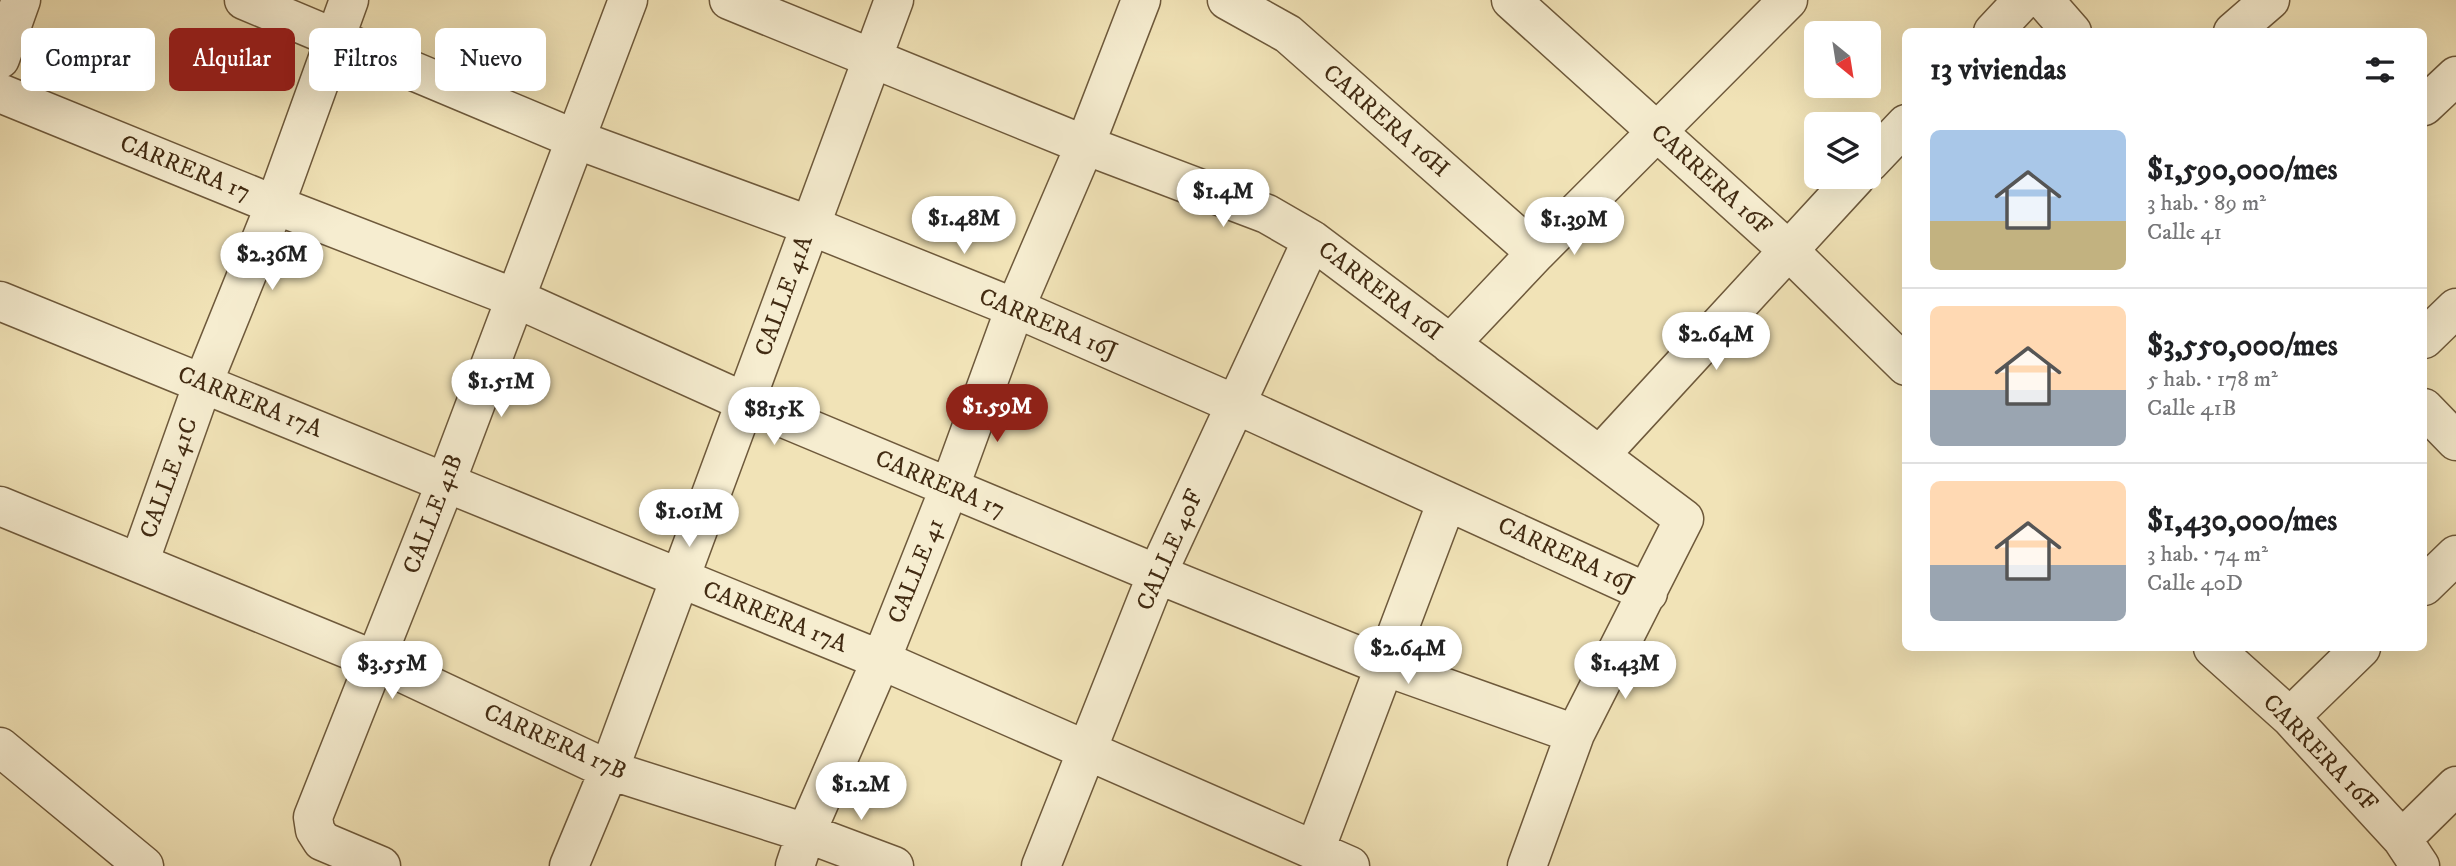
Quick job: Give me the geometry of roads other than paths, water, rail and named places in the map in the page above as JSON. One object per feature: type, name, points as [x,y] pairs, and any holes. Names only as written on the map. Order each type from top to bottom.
[{"type":"street","points":[[2,45],[21,0]]},
{"type":"street","name":"CARRERA 16J","points":[[244,0],[309,28]]},
{"type":"street","name":"CALLE 41C","points":[[338,28],[349,0]]},
{"type":"street","name":"CALLE 41B","points":[[380,866],[322,841],[315,830],[313,817],[377,661],[628,0]]},
{"type":"street","name":"CARRERA 16I","points":[[729,0],[1085,145],[1267,214],[1312,240],[1601,454],[1684,519],[1648,593]]},
{"type":"street","name":"CALLE 41A","points":[[569,866],[608,770],[894,0]]},
{"type":"street","name":"CALLE 41","points":[[800,849],[881,660],[949,489],[1015,308],[1085,145],[1141,0]]},
{"type":"street","name":"CARRERA 16H","points":[[1227,0],[1288,34],[1536,253]]},
{"type":"street","points":[[1450,344],[1536,253],[1788,0]]},
{"type":"street","points":[[1997,28],[2023,0]]},
{"type":"street","points":[[2044,0],[2068,28]]},
{"type":"street","points":[[2238,28],[2270,0]]},
{"type":"street","name":"CARRERA 16F","points":[[1527,5],[1659,132],[1902,356]]},
{"type":"street","name":"CARRERA 16J","points":[[421,75],[575,139],[811,226],[1015,308],[1237,405],[1648,593]]},
{"type":"street","points":[[2427,103],[2456,76]]},
{"type":"street","name":"CALLE 41C","points":[[139,563],[203,383],[275,205],[316,91]]},
{"type":"street","name":"CARRERA 17","points":[[0,93],[275,205],[515,298],[745,402],[949,489],[1384,666],[1574,734]]},
{"type":"street","points":[[1881,150],[1902,128]]},
{"type":"street","points":[[1601,454],[1844,189]]},
{"type":"street","name":"CALLE 40F","points":[[1041,866],[1157,573],[1312,240]]},
{"type":"street","name":"CARRERA 17A","points":[[0,301],[881,660],[1350,866]]},
{"type":"street","points":[[2427,336],[2456,308]]},
{"type":"street","points":[[2427,411],[2456,441]]},
{"type":"street","points":[[1315,850],[1447,501]]},
{"type":"street","name":"CARRERA 17B","points":[[0,506],[377,661],[608,770],[800,849],[894,866]]},
{"type":"street","points":[[2427,583],[2456,555]]},
{"type":"street","points":[[1527,866],[1574,734],[1648,593]]},
{"type":"street","name":"CARRERA 16F","points":[[2216,651],[2290,717],[2411,853]]},
{"type":"street","points":[[2290,717],[2358,651]]},
{"type":"street","points":[[5,760],[145,866]]},
{"type":"street","points":[[2411,853],[2456,786]]}]
